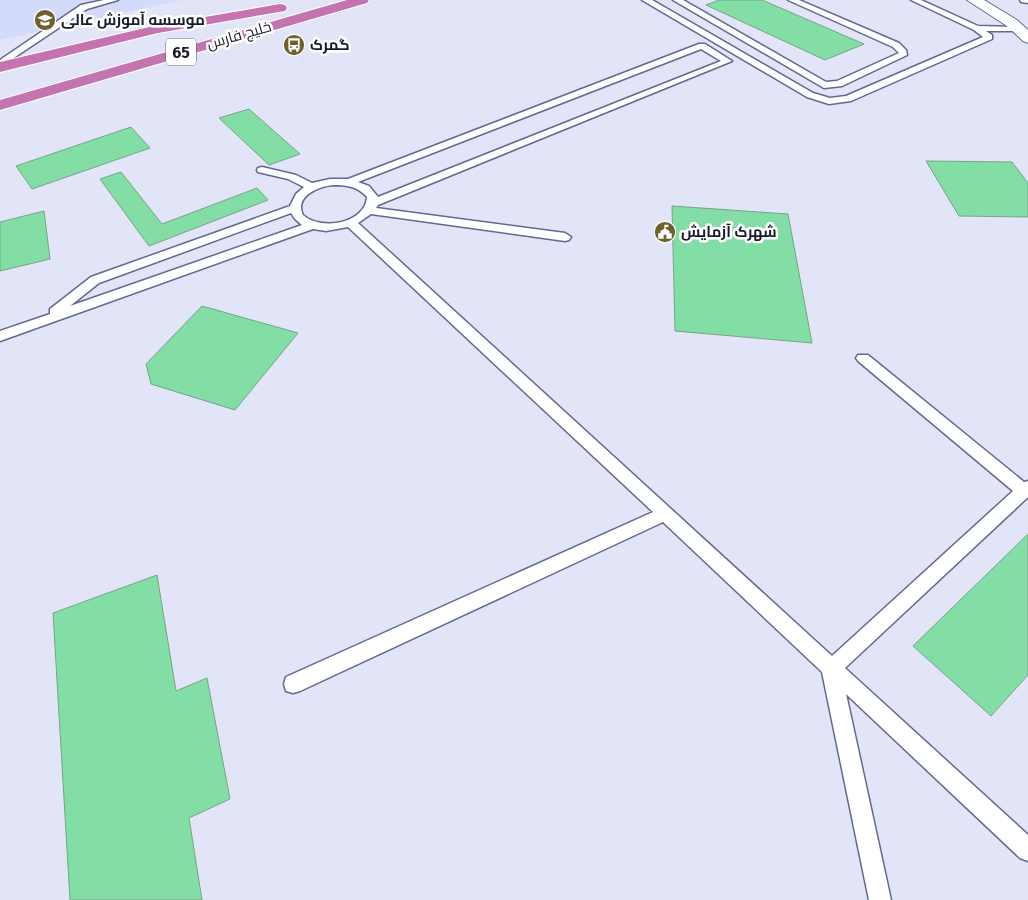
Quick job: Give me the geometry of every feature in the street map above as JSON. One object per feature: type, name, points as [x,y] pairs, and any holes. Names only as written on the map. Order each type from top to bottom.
[{"type":"highway","name":"خلیج فارس","points":[[0,66],[158,29],[276,9],[312,0]]},
{"type":"highway","name":"خلیج فارس","points":[[0,104],[362,0]]},
{"type":"highway","points":[[0,117],[117,70]]},
{"type":"street","points":[[974,0],[1025,29]]},
{"type":"street","points":[[979,0],[1025,29]]},
{"type":"lane","points":[[0,66],[84,7],[114,0]]},
{"type":"lane","points":[[646,0],[810,95],[829,101],[848,99],[990,38],[977,28],[915,0]]},
{"type":"lane","points":[[677,0],[824,85],[839,84],[903,54],[896,45],[792,0]]},
{"type":"lane","points":[[1024,0],[1028,1]]},
{"type":"lane","points":[[967,23],[1002,16]]},
{"type":"lane","points":[[977,28],[1025,29]]},
{"type":"lane","points":[[349,182],[702,46],[728,61],[663,80],[372,207],[362,218],[351,223],[332,227],[313,225],[303,221],[297,215],[294,208],[296,200],[312,187],[336,181],[349,182],[368,190],[373,196],[372,207]]},
{"type":"lane","points":[[636,71],[645,70],[663,80]]},
{"type":"lane","points":[[262,170],[292,177],[312,187]]},
{"type":"lane","points":[[372,207],[565,237]]},
{"type":"lane","points":[[45,320],[95,280],[294,208]]},
{"type":"lane","points":[[351,223],[1028,850]]},
{"type":"lane","points":[[0,336],[313,225]]},
{"type":"lane","points":[[831,669],[1026,489],[863,358]]},
{"type":"lane","points":[[293,684],[665,514]]},
{"type":"lane","points":[[831,669],[880,900]]},
{"type":"shaded area","name":"موسسه آموزش عالی","points":[[0,0],[182,0],[0,40]]},
{"type":"building","points":[[719,0],[762,0],[864,44],[825,60],[706,5]]},
{"type":"building","points":[[249,109],[300,154],[269,165],[219,118]]},
{"type":"building","points":[[131,127],[150,148],[32,189],[16,166]]},
{"type":"building","points":[[926,161],[1012,162],[1028,183],[1028,217],[959,216]]},
{"type":"building","points":[[121,172],[162,224],[257,188],[268,200],[149,246],[100,179]]},
{"type":"building","points":[[672,206],[788,214],[812,343],[675,331]]},
{"type":"building","points":[[44,211],[50,259],[0,271],[0,222]]},
{"type":"building","points":[[202,306],[298,333],[235,410],[151,384],[146,364]]},
{"type":"building","points":[[1028,534],[1028,675],[991,716],[913,646]]},
{"type":"building","points":[[157,575],[176,691],[207,678],[230,799],[189,818],[202,900],[70,900],[53,613]]},
{"type":"place","name":"موسسه آموزش عالی","points":[[45,20]]},
{"type":"place","name":"گمرک","points":[[294,45]]},
{"type":"place","name":"شهرک آزمایش","points":[[665,232]]}]
